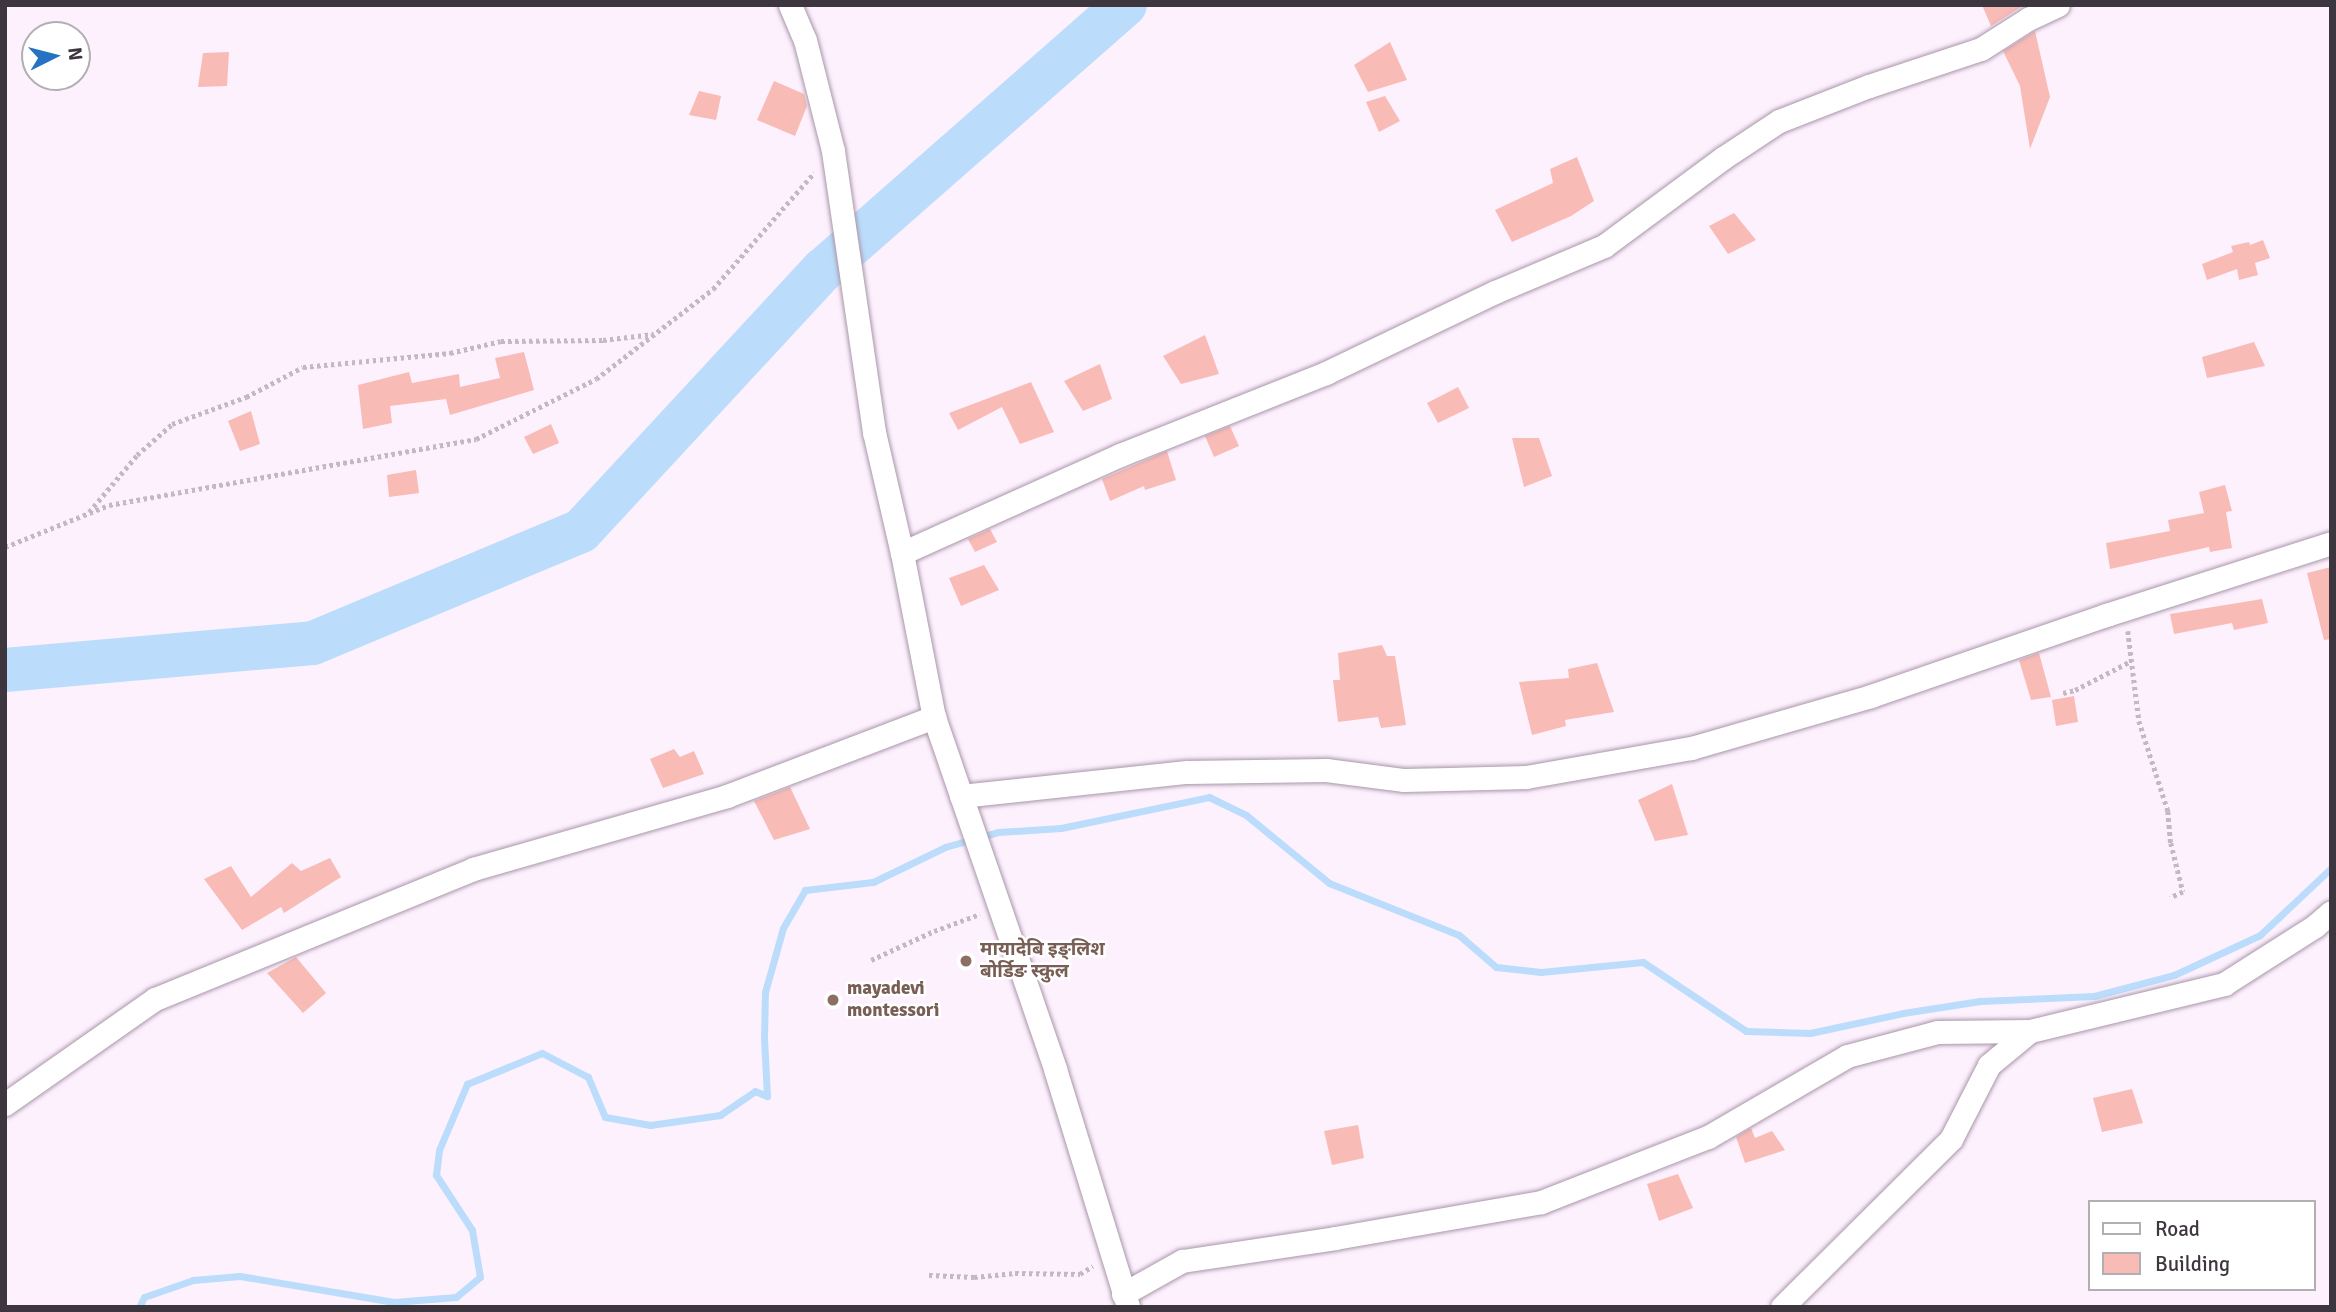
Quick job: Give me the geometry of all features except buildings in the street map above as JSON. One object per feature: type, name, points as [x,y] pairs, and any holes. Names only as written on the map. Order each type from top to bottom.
[{"type":"street","points":[[790,5],[806,40],[839,178],[861,322],[874,432],[902,553],[934,717],[979,856],[1055,1069],[1125,1300],[1182,1261],[1335,1238],[1541,1202],[1708,1137],[1847,1056],[1938,1032],[2030,1031],[2224,984],[2315,926],[2331,912]]},
{"type":"street","points":[[902,553],[1120,455],[1326,373],[1495,292],[1604,246],[1723,158],[1779,121],[1869,86],[1981,49],[2028,19],[2058,5]]},
{"type":"street","points":[[961,796],[1187,772],[1326,770],[1404,780],[1526,777],[1691,748],[1871,696],[2331,543]]},
{"type":"street","points":[[5,1104],[155,999],[474,869],[727,796],[934,717]]},
{"type":"street","points":[[1782,1307],[1951,1139],[1989,1065],[2030,1031]]},
{"type":"path","points":[[5,547],[109,505],[476,439],[596,379],[713,289],[833,151]]},
{"type":"path","points":[[87,514],[136,455],[172,424],[246,397],[303,367],[450,353],[501,341],[603,340],[655,334]]},
{"type":"path","points":[[2123,610],[2140,721],[2168,811],[2171,843],[2183,892],[2170,898]]},
{"type":"path","points":[[2063,692],[2075,690],[2131,661]]},
{"type":"path","points":[[872,960],[933,931],[998,908]]},
{"type":"path","points":[[929,1275],[974,1277],[1015,1273],[1080,1274],[1111,1255]]},
{"type":"waterway","points":[[5,670],[313,643],[581,531],[823,270],[1125,5]]},
{"type":"waterway","points":[[139,1307],[144,1297],[193,1280],[240,1276],[394,1302],[456,1297],[480,1277],[472,1230],[436,1175],[439,1150],[467,1084],[542,1053],[588,1077],[605,1117],[650,1125],[720,1115],[755,1091],[767,1096],[765,992],[783,928],[805,890],[873,882],[945,847],[998,832],[1061,828],[1209,797],[1246,815],[1329,883],[1459,935],[1496,967],[1541,972],[1643,962],[1746,1031],[1810,1033],[1903,1013],[1980,1001],[2094,996],[2174,975],[2260,935],[2331,868]]},
{"type":"place","name":"मायादेबि इङ्लिश बोर्डिङ स्कुल","points":[[966,961]]},
{"type":"place","name":"mayadevi montessori","points":[[833,1000]]}]
